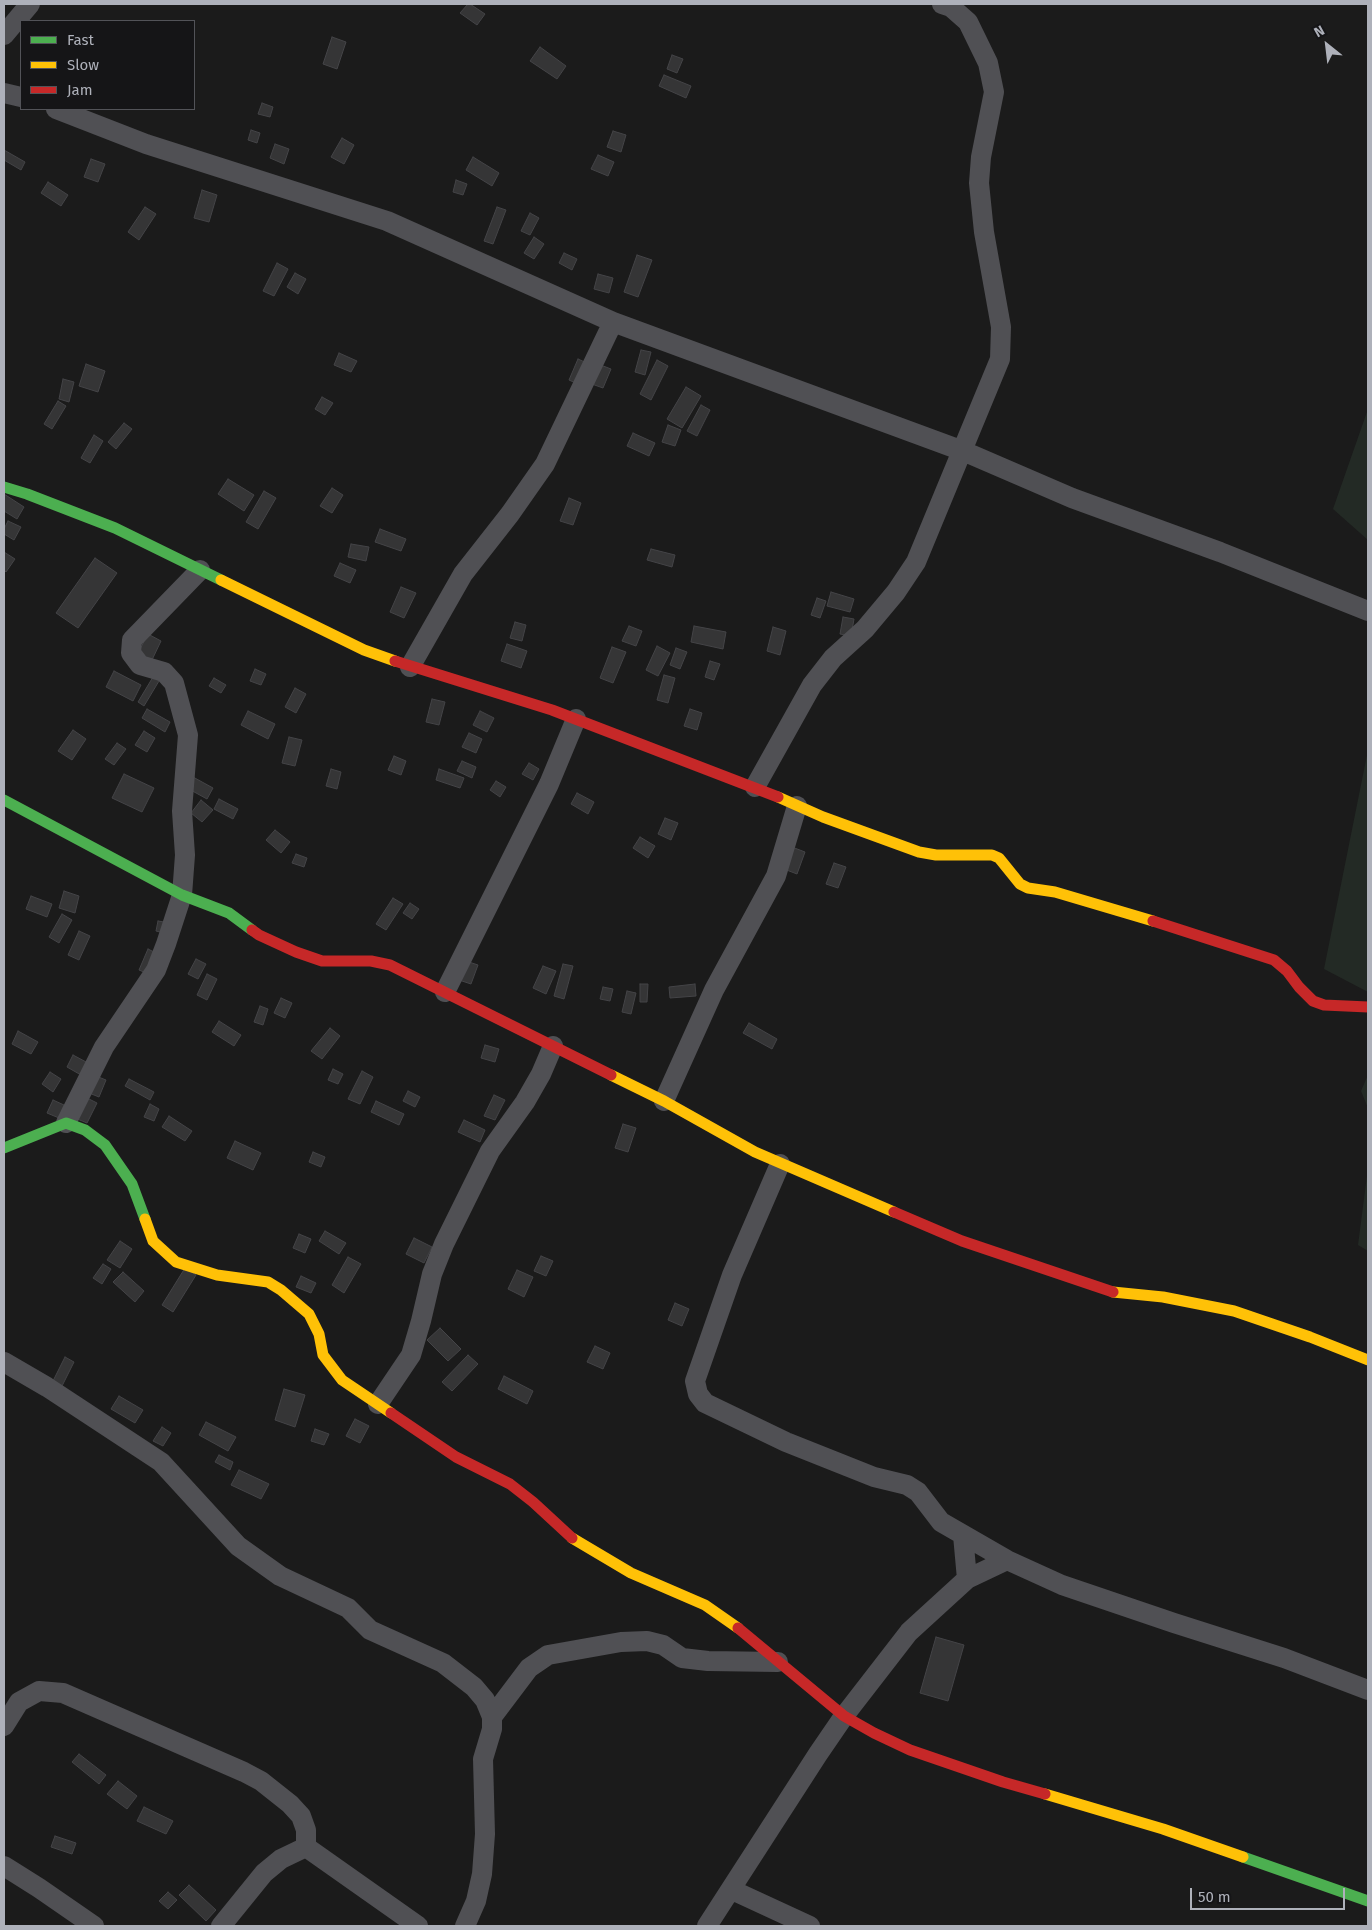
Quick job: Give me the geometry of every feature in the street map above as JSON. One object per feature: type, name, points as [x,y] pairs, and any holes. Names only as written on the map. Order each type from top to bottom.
[{"type":"street","points":[[4,35],[30,4]]},
{"type":"street","points":[[755,787],[812,684],[833,658],[865,629],[896,592],[916,562],[1000,359],[1001,327],[984,232],[979,183],[980,157],[994,92],[988,63],[968,22],[952,7],[942,4]]},
{"type":"street","points":[[4,93],[20,97]]},
{"type":"street","points":[[59,110],[146,144],[387,221],[613,322],[963,451],[1072,498],[1220,552],[1368,611]]},
{"type":"street","points":[[410,667],[463,574],[510,514],[545,464],[613,322]]},
{"type":"street","points":[[4,487],[115,528],[364,650],[410,667],[576,719],[755,787],[823,818],[919,852],[936,855],[992,855],[999,858],[1020,884],[1028,888],[1055,892],[1111,907],[1274,960],[1287,971],[1313,1001],[1324,1005],[1368,1007]]},
{"type":"street","points":[[4,1148],[66,1123],[104,1047],[156,970],[182,895],[185,855],[182,811],[188,735],[174,683],[164,672],[140,665],[131,654],[132,640],[200,570]]},
{"type":"street","points":[[445,992],[549,784],[576,719]]},
{"type":"street","points":[[4,800],[182,895],[229,913],[259,935],[296,952],[322,961],[371,960],[390,965],[664,1101],[755,1152],[962,1241],[1108,1291],[1163,1297],[1234,1311],[1310,1337],[1368,1360]]},
{"type":"street","points":[[664,1101],[714,990],[776,876],[797,806]]},
{"type":"street","points":[[378,1404],[410,1355],[421,1321],[432,1274],[444,1244],[490,1151],[525,1102],[541,1074],[553,1046]]},
{"type":"street","points":[[66,1123],[85,1130],[104,1145],[132,1184],[153,1241],[176,1262],[218,1275],[268,1282],[281,1290],[309,1314],[319,1334],[323,1355],[342,1380],[456,1457],[510,1484],[533,1502],[573,1539],[631,1573],[705,1605],[735,1625],[844,1716],[910,1750],[1003,1782],[1162,1829],[1368,1901]]},
{"type":"street","points":[[780,1164],[732,1275],[695,1381],[698,1394],[705,1403],[786,1442],[874,1478],[907,1485],[918,1492],[940,1522],[1007,1560],[1062,1584],[1174,1623],[1284,1658],[1368,1690]]},
{"type":"street","points":[[4,1362],[47,1387],[162,1462],[238,1546],[280,1576],[348,1608],[370,1630],[443,1663],[474,1687],[485,1700],[492,1717],[492,1729],[483,1759],[485,1834],[482,1874],[476,1901],[465,1926]]},
{"type":"street","points":[[964,1535],[967,1579]]},
{"type":"street","points":[[707,1926],[844,1716],[909,1632],[967,1579],[1007,1560]]},
{"type":"street","points":[[492,1717],[529,1668],[548,1655],[621,1642],[647,1640],[663,1646],[682,1658],[708,1661],[778,1662]]},
{"type":"street","points":[[4,1726],[19,1702],[39,1692],[63,1693],[261,1781],[290,1804],[301,1816],[306,1830],[306,1847]]},
{"type":"street","points":[[221,1926],[264,1873],[281,1859],[306,1847]]},
{"type":"street","points":[[306,1847],[418,1926]]},
{"type":"street","points":[[4,1866],[94,1926]]},
{"type":"street","points":[[732,1890],[810,1926]]},
{"type":"shaded area","points":[[1368,409],[1368,540],[1333,509]]},
{"type":"shaded area","points":[[1368,750],[1368,992],[1324,969]]},
{"type":"shaded area","points":[[1368,1075],[1368,1108],[1361,1091]]},
{"type":"shaded area","points":[[1368,1168],[1368,1251],[1358,1245]]},
{"type":"building","points":[[468,4],[485,14],[477,25],[460,13]]},
{"type":"building","points":[[332,37],[346,42],[337,69],[323,64]]},
{"type":"building","points":[[540,47],[566,66],[557,79],[530,61]]},
{"type":"building","points":[[672,55],[683,59],[677,73],[667,69]]},
{"type":"building","points":[[664,75],[691,86],[686,98],[659,86]]},
{"type":"building","points":[[262,103],[273,107],[270,117],[258,114]]},
{"type":"building","points":[[251,130],[260,133],[257,143],[248,140]]},
{"type":"building","points":[[613,131],[626,135],[621,152],[607,147]]},
{"type":"building","points":[[342,138],[354,145],[344,164],[331,157]]},
{"type":"building","points":[[275,144],[289,149],[284,164],[270,158]]},
{"type":"building","points":[[4,150],[25,162],[21,170],[4,160]]},
{"type":"building","points":[[598,155],[614,162],[608,176],[591,169]]},
{"type":"building","points":[[473,157],[499,173],[492,186],[466,170]]},
{"type":"building","points":[[91,159],[105,164],[98,182],[84,177]]},
{"type":"building","points":[[456,180],[467,184],[463,195],[453,192]]},
{"type":"building","points":[[48,182],[68,195],[61,206],[41,193]]},
{"type":"building","points":[[202,190],[217,195],[209,222],[194,218]]},
{"type":"building","points":[[145,207],[156,214],[139,240],[128,232]]},
{"type":"building","points":[[497,207],[506,210],[493,244],[484,241]]},
{"type":"building","points":[[530,213],[539,218],[530,235],[521,231]]},
{"type":"building","points":[[534,237],[544,244],[534,259],[524,253]]},
{"type":"building","points":[[564,253],[577,259],[572,270],[559,263]]},
{"type":"building","points":[[637,255],[652,260],[638,297],[624,292]]},
{"type":"building","points":[[277,263],[288,269],[274,296],[263,291]]},
{"type":"building","points":[[295,273],[306,279],[298,294],[287,287]]},
{"type":"building","points":[[598,274],[613,278],[609,293],[594,289]]},
{"type":"building","points":[[641,350],[651,352],[645,375],[635,372]]},
{"type":"building","points":[[339,353],[357,361],[351,372],[334,365]]},
{"type":"building","points":[[578,359],[589,364],[580,385],[569,380]]},
{"type":"building","points":[[657,360],[668,366],[651,400],[640,394]]},
{"type":"building","points":[[86,364],[105,371],[98,392],[79,386]]},
{"type":"building","points":[[598,364],[611,369],[603,388],[589,383]]},
{"type":"building","points":[[63,379],[74,382],[69,402],[59,399]]},
{"type":"building","points":[[686,387],[701,396],[682,428],[667,419]]},
{"type":"building","points":[[322,397],[333,403],[325,415],[315,409]]},
{"type":"building","points":[[58,401],[66,406],[52,429],[44,424]]},
{"type":"building","points":[[701,405],[710,410],[697,436],[687,431]]},
{"type":"building","points":[[124,423],[132,429],[116,449],[108,442]]},
{"type":"building","points":[[668,425],[681,430],[675,446],[662,442]]},
{"type":"building","points":[[633,433],[655,443],[649,456],[627,446]]},
{"type":"building","points":[[94,435],[103,441],[90,463],[81,458]]},
{"type":"building","points":[[228,479],[254,495],[244,511],[218,494]]},
{"type":"building","points":[[332,488],[343,495],[332,513],[320,506]]},
{"type":"building","points":[[264,491],[276,498],[258,529],[246,522]]},
{"type":"building","points":[[4,494],[24,507],[17,519],[4,511]]},
{"type":"building","points":[[569,498],[581,503],[573,525],[560,521]]},
{"type":"building","points":[[8,521],[21,527],[14,540],[4,534]]},
{"type":"building","points":[[380,529],[406,539],[401,551],[375,542]]},
{"type":"building","points":[[351,544],[369,547],[366,561],[348,557]]},
{"type":"building","points":[[651,549],[675,555],[672,567],[647,560]]},
{"type":"building","points":[[4,552],[15,559],[6,572],[4,570]]},
{"type":"building","points":[[95,558],[117,573],[78,628],[56,613]]},
{"type":"building","points":[[340,563],[356,570],[350,583],[334,576]]},
{"type":"building","points":[[401,587],[416,593],[404,618],[390,612]]},
{"type":"building","points":[[831,592],[854,599],[850,612],[827,606]]},
{"type":"building","points":[[817,598],[826,601],[820,618],[811,615]]},
{"type":"building","points":[[843,617],[854,619],[851,636],[840,634]]},
{"type":"building","points":[[515,622],[526,625],[522,641],[510,638]]},
{"type":"building","points":[[629,626],[642,631],[636,646],[622,641]]},
{"type":"building","points":[[694,626],[726,632],[723,649],[691,642]]},
{"type":"building","points":[[773,627],[786,631],[780,655],[767,651]]},
{"type":"building","points":[[148,634],[161,641],[151,662],[137,655]]},
{"type":"building","points":[[507,644],[527,651],[521,668],[501,661]]},
{"type":"building","points":[[657,646],[670,653],[658,676],[646,670]]},
{"type":"building","points":[[612,647],[626,652],[613,683],[600,678]]},
{"type":"building","points":[[676,648],[687,652],[680,669],[670,665]]},
{"type":"building","points":[[710,661],[720,664],[714,680],[705,677]]},
{"type":"building","points":[[255,669],[266,674],[261,685],[250,681]]},
{"type":"building","points":[[114,671],[141,685],[133,701],[106,687]]},
{"type":"building","points":[[664,675],[675,678],[668,703],[657,700]]},
{"type":"building","points":[[153,677],[159,681],[144,706],[138,702]]},
{"type":"building","points":[[214,678],[226,685],[221,693],[209,686]]},
{"type":"building","points":[[295,688],[306,694],[296,713],[285,707]]},
{"type":"building","points":[[432,699],[445,702],[439,725],[426,722]]},
{"type":"building","points":[[147,709],[170,722],[165,732],[142,718]]},
{"type":"building","points":[[690,709],[702,713],[697,730],[684,726]]},
{"type":"building","points":[[248,711],[275,724],[268,739],[241,725]]},
{"type":"building","points":[[480,711],[494,718],[487,732],[473,725]]},
{"type":"building","points":[[73,730],[86,739],[72,760],[58,751]]},
{"type":"building","points":[[144,731],[155,738],[147,752],[135,745]]},
{"type":"building","points":[[469,733],[482,739],[476,753],[462,747]]},
{"type":"building","points":[[289,737],[302,740],[295,766],[282,763]]},
{"type":"building","points":[[117,743],[126,749],[114,765],[105,759]]},
{"type":"building","points":[[394,756],[406,761],[401,775],[388,770]]},
{"type":"building","points":[[462,761],[476,767],[472,778],[457,771]]},
{"type":"building","points":[[529,763],[539,769],[533,780],[522,774]]},
{"type":"building","points":[[331,769],[341,772],[337,789],[326,786]]},
{"type":"building","points":[[439,769],[464,778],[460,788],[436,780]]},
{"type":"building","points":[[124,774],[154,788],[142,812],[112,798]]},
{"type":"building","points":[[193,777],[213,788],[207,799],[187,788]]},
{"type":"building","points":[[496,781],[506,787],[500,797],[490,790]]},
{"type":"building","points":[[577,793],[594,802],[588,814],[571,804]]},
{"type":"building","points":[[219,799],[238,809],[233,819],[214,809]]},
{"type":"building","points":[[201,800],[213,810],[202,822],[191,813]]},
{"type":"building","points":[[665,818],[678,823],[671,840],[658,834]]},
{"type":"building","points":[[275,830],[290,842],[281,853],[266,840]]},
{"type":"building","points":[[640,837],[655,846],[648,858],[633,848]]},
{"type":"building","points":[[792,847],[805,852],[797,874],[784,869]]},
{"type":"building","points":[[296,854],[307,858],[304,867],[292,863]]},
{"type":"building","points":[[834,863],[846,867],[838,888],[826,884]]},
{"type":"building","points":[[64,891],[79,896],[75,913],[59,908]]},
{"type":"building","points":[[31,896],[52,904],[47,917],[26,909]]},
{"type":"building","points":[[393,898],[403,904],[386,930],[376,924]]},
{"type":"building","points":[[410,903],[419,909],[412,919],[403,913]]},
{"type":"building","points":[[62,914],[72,920],[59,943],[49,937]]},
{"type":"building","points":[[158,921],[170,923],[168,934],[156,931]]},
{"type":"building","points":[[79,931],[90,936],[79,960],[68,955]]},
{"type":"building","points":[[148,949],[160,955],[151,975],[139,970]]},
{"type":"building","points":[[196,959],[206,964],[198,979],[188,974]]},
{"type":"building","points":[[466,961],[478,965],[471,984],[459,980]]},
{"type":"building","points":[[563,964],[573,966],[564,999],[554,996]]},
{"type":"building","points":[[543,966],[556,971],[546,994],[533,988]]},
{"type":"building","points":[[207,974],[217,979],[207,1000],[197,995]]},
{"type":"building","points":[[640,984],[648,984],[647,1002],[640,1002]]},
{"type":"building","points":[[695,984],[696,996],[670,998],[669,987]]},
{"type":"building","points":[[603,987],[613,989],[610,1001],[600,999]]},
{"type":"building","points":[[627,991],[636,993],[631,1014],[622,1012]]},
{"type":"building","points":[[281,998],[292,1003],[285,1018],[274,1013]]},
{"type":"building","points":[[260,1006],[268,1009],[263,1025],[254,1022]]},
{"type":"building","points":[[219,1021],[241,1035],[234,1046],[212,1032]]},
{"type":"building","points":[[749,1023],[777,1039],[772,1049],[743,1033]]},
{"type":"building","points":[[330,1028],[340,1036],[322,1059],[311,1051]]},
{"type":"building","points":[[18,1031],[38,1042],[31,1054],[12,1044]]},
{"type":"building","points":[[485,1045],[499,1049],[495,1062],[481,1058]]},
{"type":"building","points":[[73,1055],[88,1063],[81,1075],[67,1067]]},
{"type":"building","points":[[333,1069],[343,1074],[338,1084],[328,1080]]},
{"type":"building","points":[[362,1071],[373,1077],[360,1104],[348,1099]]},
{"type":"building","points":[[50,1072],[61,1079],[53,1092],[42,1084]]},
{"type":"building","points":[[96,1076],[106,1080],[99,1097],[89,1093]]},
{"type":"building","points":[[129,1079],[154,1092],[150,1100],[125,1086]]},
{"type":"building","points":[[408,1091],[420,1097],[415,1107],[403,1101]]},
{"type":"building","points":[[494,1095],[505,1100],[495,1120],[484,1116]]},
{"type":"building","points":[[85,1097],[97,1103],[87,1123],[75,1118]]},
{"type":"building","points":[[53,1100],[64,1105],[59,1118],[47,1113]]},
{"type":"building","points":[[376,1101],[404,1114],[399,1125],[371,1112]]},
{"type":"building","points":[[150,1104],[159,1109],[154,1121],[144,1117]]},
{"type":"building","points":[[169,1116],[192,1131],[185,1141],[162,1127]]},
{"type":"building","points":[[464,1120],[485,1130],[480,1142],[458,1132]]},
{"type":"building","points":[[623,1124],[636,1128],[628,1152],[615,1148]]},
{"type":"building","points":[[235,1141],[261,1153],[253,1170],[227,1158]]},
{"type":"building","points":[[313,1152],[325,1157],[321,1167],[309,1162]]},
{"type":"building","points":[[325,1231],[346,1243],[339,1254],[319,1241]]},
{"type":"building","points":[[299,1234],[311,1239],[305,1253],[293,1248]]},
{"type":"building","points":[[414,1238],[432,1247],[424,1263],[406,1254]]},
{"type":"building","points":[[120,1241],[132,1249],[120,1268],[107,1260]]},
{"type":"building","points":[[541,1256],[553,1261],[546,1276],[534,1271]]},
{"type":"building","points":[[348,1257],[361,1264],[344,1293],[332,1285]]},
{"type":"building","points":[[103,1264],[111,1269],[102,1284],[93,1278]]},
{"type":"building","points":[[185,1268],[196,1275],[173,1312],[162,1305]]},
{"type":"building","points":[[517,1270],[533,1277],[524,1297],[508,1289]]},
{"type":"building","points":[[123,1272],[144,1291],[135,1302],[113,1282]]},
{"type":"building","points":[[301,1276],[316,1283],[311,1293],[296,1287]]},
{"type":"building","points":[[675,1303],[689,1309],[682,1326],[668,1320]]},
{"type":"building","points":[[440,1328],[461,1349],[448,1361],[427,1340]]},
{"type":"building","points":[[595,1346],[610,1353],[603,1369],[587,1362]]},
{"type":"building","points":[[468,1355],[478,1364],[452,1391],[442,1382]]},
{"type":"building","points":[[65,1357],[74,1362],[62,1386],[53,1381]]},
{"type":"building","points":[[504,1376],[533,1391],[527,1404],[498,1389]]},
{"type":"building","points":[[284,1389],[305,1395],[295,1427],[275,1420]]},
{"type":"building","points":[[119,1396],[143,1410],[135,1423],[111,1409]]},
{"type":"building","points":[[355,1419],[369,1426],[360,1443],[346,1436]]},
{"type":"building","points":[[206,1422],[236,1437],[228,1451],[199,1435]]},
{"type":"building","points":[[162,1427],[171,1433],[163,1446],[153,1441]]},
{"type":"building","points":[[315,1429],[329,1434],[324,1445],[311,1441]]},
{"type":"building","points":[[219,1455],[233,1462],[230,1470],[215,1462]]},
{"type":"building","points":[[239,1470],[269,1484],[261,1499],[231,1485]]},
{"type":"building","points":[[936,1637],[964,1645],[948,1701],[920,1693]]},
{"type":"building","points":[[79,1754],[106,1775],[99,1784],[72,1762]]},
{"type":"building","points":[[118,1781],[137,1796],[127,1809],[107,1794]]},
{"type":"building","points":[[144,1807],[173,1821],[166,1834],[137,1821]]},
{"type":"building","points":[[55,1836],[76,1843],[72,1854],[51,1847]]},
{"type":"building","points":[[189,1885],[216,1910],[206,1921],[179,1895]]},
{"type":"building","points":[[168,1892],[177,1900],[168,1909],[159,1901]]},
{"type":"traffic: fast","points":[[4,487],[115,528],[221,580]]},
{"type":"traffic: fast","points":[[4,800],[182,895],[229,913],[252,930]]},
{"type":"traffic: fast","points":[[4,1148],[66,1123],[85,1130],[105,1145],[132,1184],[145,1219]]},
{"type":"traffic: fast","points":[[1243,1857],[1368,1901]]},
{"type":"traffic: slow","points":[[221,580],[364,650],[395,661]]},
{"type":"traffic: slow","points":[[778,797],[823,817],[919,852],[936,855],[992,855],[999,858],[1020,884],[1028,888],[1055,892],[1153,921]]},
{"type":"traffic: slow","points":[[611,1075],[664,1101],[755,1152],[894,1212]]},
{"type":"traffic: slow","points":[[145,1219],[153,1241],[176,1262],[217,1275],[268,1282],[281,1290],[309,1314],[319,1334],[323,1355],[342,1380],[391,1413]]},
{"type":"traffic: slow","points":[[1113,1292],[1163,1297],[1234,1311],[1310,1337],[1368,1360]]},
{"type":"traffic: slow","points":[[572,1538],[631,1573],[705,1605],[738,1628]]},
{"type":"traffic: slow","points":[[1045,1794],[1163,1829],[1243,1857]]},
{"type":"traffic: jam","points":[[395,661],[552,710],[778,797]]},
{"type":"traffic: jam","points":[[1153,921],[1274,960],[1287,971],[1313,1001],[1324,1005],[1368,1007]]},
{"type":"traffic: jam","points":[[252,930],[296,952],[322,961],[371,961],[390,965],[611,1075]]},
{"type":"traffic: jam","points":[[894,1212],[962,1241],[1113,1292]]},
{"type":"traffic: jam","points":[[391,1413],[456,1457],[510,1484],[533,1502],[572,1538]]},
{"type":"traffic: jam","points":[[738,1628],[844,1716],[874,1733],[910,1750],[1003,1782],[1045,1794]]}]
